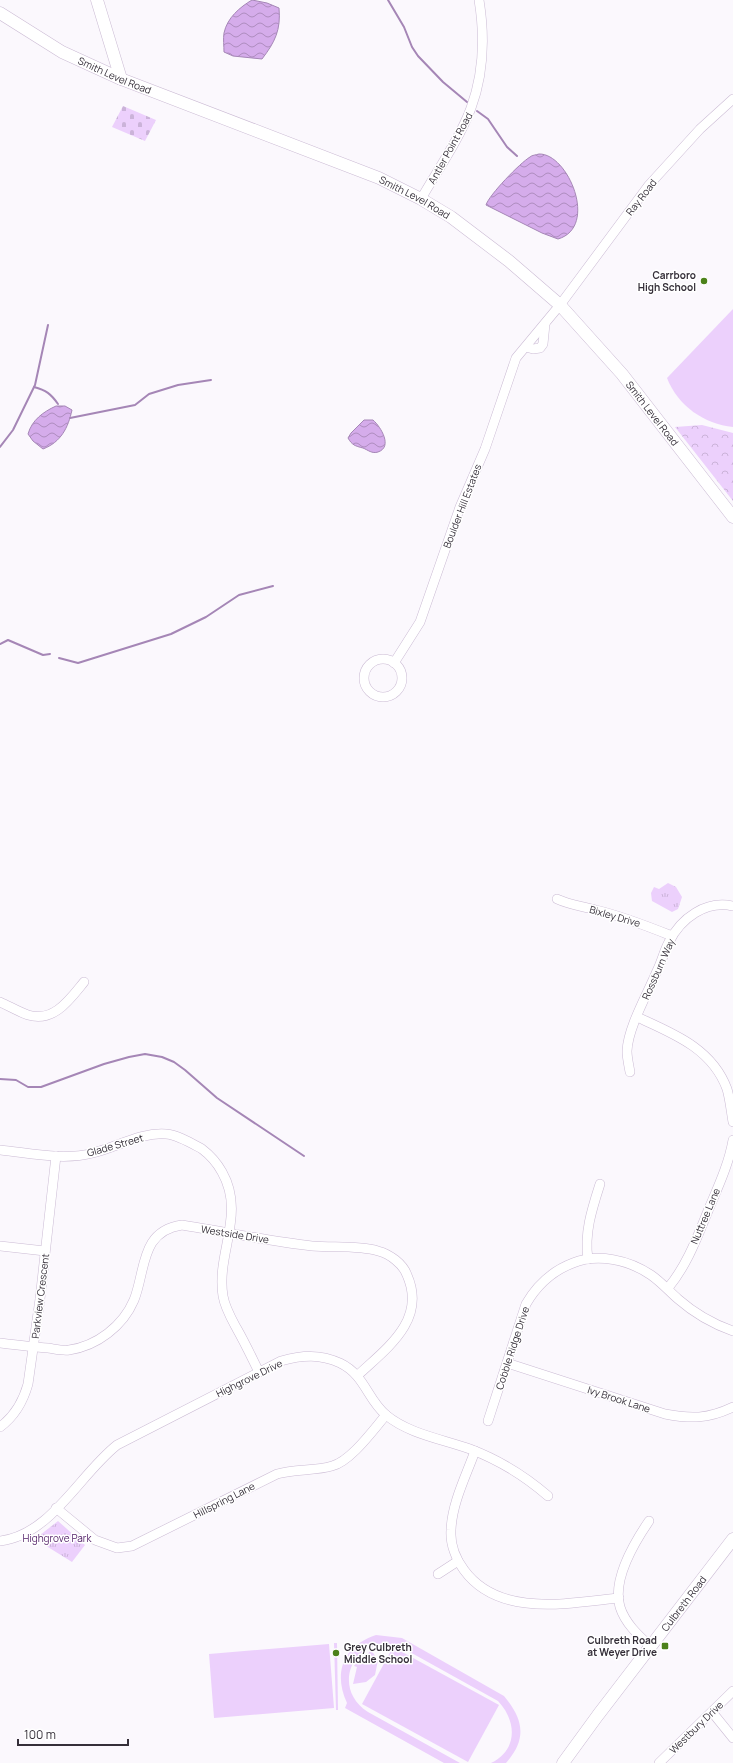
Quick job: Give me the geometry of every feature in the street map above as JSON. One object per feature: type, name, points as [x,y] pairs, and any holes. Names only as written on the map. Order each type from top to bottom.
[{"type":"main road","points":[[96,0],[121,79]]},
{"type":"main road","name":"Smith Level Road","points":[[0,13],[62,52],[121,79],[379,178],[421,199],[451,218],[510,261],[560,304],[622,374],[733,517]]},
{"type":"main road","name":"Culbreth Road","points":[[563,1763],[650,1646],[733,1539]]},
{"type":"street","name":"Antler Point Road","points":[[421,199],[471,110],[480,79],[483,45],[479,0]]},
{"type":"street","name":"Ray Road","points":[[560,304],[649,185],[700,129],[733,99]]},
{"type":"street","name":"Boulder Hill Estates","points":[[394,663],[420,622],[460,507],[484,449],[516,358],[560,304]]},
{"type":"street","points":[[383,659],[394,663],[401,672],[402,678],[398,690],[394,694],[382,697],[371,693],[367,689],[364,678],[368,667],[372,663],[383,659]]},
{"type":"street","name":"Bixley Drive","points":[[557,899],[570,904],[632,919],[672,936]]},
{"type":"street","name":"Rossburn Way","points":[[630,1072],[627,1051],[637,1017],[672,936],[688,918],[700,909],[714,905],[733,906]]},
{"type":"street","points":[[0,1002],[29,1015],[42,1016],[62,1008],[84,982]]},
{"type":"street","points":[[637,1017],[682,1037],[711,1063],[727,1088],[733,1122]]},
{"type":"street","name":"Glade Street","points":[[0,1150],[56,1156],[74,1156],[93,1153],[149,1135],[166,1134],[181,1138],[208,1153],[219,1166],[229,1184],[232,1200],[232,1221],[222,1275],[223,1296],[228,1312],[259,1372]]},
{"type":"street","name":"Nuttree Lane","points":[[668,1288],[681,1271],[696,1240],[727,1164],[733,1140]]},
{"type":"street","name":"Parkview Crescent","points":[[0,1427],[12,1416],[24,1399],[34,1347],[56,1156]]},
{"type":"street","points":[[588,1259],[586,1246],[588,1228],[600,1184]]},
{"type":"street","name":"Westside Drive","points":[[0,1343],[68,1350],[81,1348],[100,1340],[126,1315],[134,1300],[145,1257],[150,1245],[158,1235],[169,1227],[182,1225],[312,1246],[365,1248],[380,1251],[394,1258],[405,1270],[413,1291],[413,1307],[398,1337],[358,1375]]},
{"type":"street","points":[[0,1246],[45,1251]]},
{"type":"street","name":"Cobble Ridge Drive","points":[[488,1421],[522,1313],[536,1289],[544,1281],[559,1269],[578,1261],[604,1258],[630,1264],[651,1275],[668,1288],[678,1299],[706,1319],[716,1325],[733,1331]]},
{"type":"street","name":"Highgrove Drive","points":[[0,1541],[20,1537],[38,1525],[56,1508],[104,1455],[117,1445],[281,1361],[298,1356],[310,1355],[339,1363],[358,1375],[378,1406],[386,1415],[404,1427],[475,1451],[511,1468],[548,1496]]},
{"type":"street","name":"Ivy Brook Lane","points":[[506,1363],[664,1414],[682,1418],[711,1416],[733,1407]]},
{"type":"street","name":"Hillspring Lane","points":[[56,1508],[95,1540],[118,1548],[132,1546],[277,1474],[288,1471],[332,1466],[340,1462],[350,1456],[386,1415]]},
{"type":"street","points":[[475,1451],[455,1507],[451,1532],[458,1561],[477,1584],[495,1594],[514,1600],[550,1604],[576,1604],[619,1598]]},
{"type":"street","points":[[649,1521],[636,1539],[626,1562],[619,1598],[622,1612],[631,1627],[650,1646]]},
{"type":"street","points":[[438,1574],[458,1561]]},
{"type":"street","name":"Westbury Drive","points":[[659,1763],[733,1691]]},
{"type":"street","points":[[712,1712],[733,1738]]},
{"type":"green space","points":[[123,106],[156,120],[145,141],[112,127]]},
{"type":"green space","points":[[733,309],[733,427],[712,422],[693,412],[678,397],[667,378]]},
{"type":"green space","points":[[702,425],[733,433],[733,501],[675,427]]},
{"type":"green space","points":[[668,883],[676,887],[682,897],[678,909],[672,912],[652,901],[651,893],[654,887],[659,889]]},
{"type":"green space","name":"Highgrove Park","points":[[58,1521],[85,1545],[72,1562],[35,1539]]},
{"type":"green space","points":[[376,1635],[402,1638],[504,1696],[516,1713],[520,1730],[520,1738],[517,1746],[506,1763],[491,1763],[506,1751],[512,1735],[509,1717],[498,1701],[399,1646],[383,1644],[370,1647],[360,1655],[352,1665],[349,1677],[350,1689],[356,1701],[368,1712],[460,1763],[444,1763],[345,1708],[347,1703],[341,1681],[341,1671],[344,1662],[349,1653],[356,1646]]},
{"type":"green space","points":[[334,1643],[337,1643],[338,1710],[336,1710]]},
{"type":"green space","points":[[329,1644],[334,1708],[214,1718],[209,1654]]},
{"type":"green space","points":[[393,1647],[499,1705],[468,1762],[362,1704]]},
{"type":"green space","points":[[371,1650],[378,1660],[375,1675],[366,1682],[353,1684],[357,1667],[354,1666],[357,1661],[360,1663]]},
{"type":"water","points":[[252,0],[267,3],[279,8],[279,23],[274,41],[262,59],[233,56],[224,52],[224,33],[228,22],[243,6]]},
{"type":"water","points":[[539,154],[550,157],[560,165],[569,177],[575,192],[578,207],[576,221],[570,232],[558,239],[542,233],[486,205],[488,200],[512,172],[531,156]]},
{"type":"water","points":[[56,406],[65,406],[72,410],[70,417],[63,434],[55,442],[43,449],[33,441],[28,434],[32,425],[39,417]]},
{"type":"water","points":[[364,420],[373,420],[382,432],[385,446],[378,452],[372,452],[356,446],[352,444],[348,438]]},
{"type":"waterway","points":[[388,0],[404,27],[412,47],[418,56],[443,82],[467,102]]},
{"type":"waterway","points":[[477,111],[488,119],[507,147],[517,156]]},
{"type":"waterway","points":[[0,447],[13,430],[35,385],[48,325]]},
{"type":"waterway","points":[[70,418],[135,405],[149,394],[178,385],[211,380]]},
{"type":"waterway","points":[[34,387],[48,393],[58,404]]},
{"type":"waterway","points":[[59,658],[78,663],[171,634],[206,617],[239,595],[273,586]]},
{"type":"waterway","points":[[0,644],[8,640],[43,655],[50,654]]},
{"type":"waterway","points":[[0,1079],[16,1080],[28,1087],[41,1087],[104,1064],[129,1057],[145,1054],[162,1057],[174,1062],[217,1098],[304,1156]]},
{"type":"place","name":"Carrboro High School","points":[[704,281]]},
{"type":"place","name":"Culbreth Road at Weyer Drive","points":[[665,1646]]},
{"type":"place","name":"Grey Culbreth Middle School","points":[[336,1653]]}]
